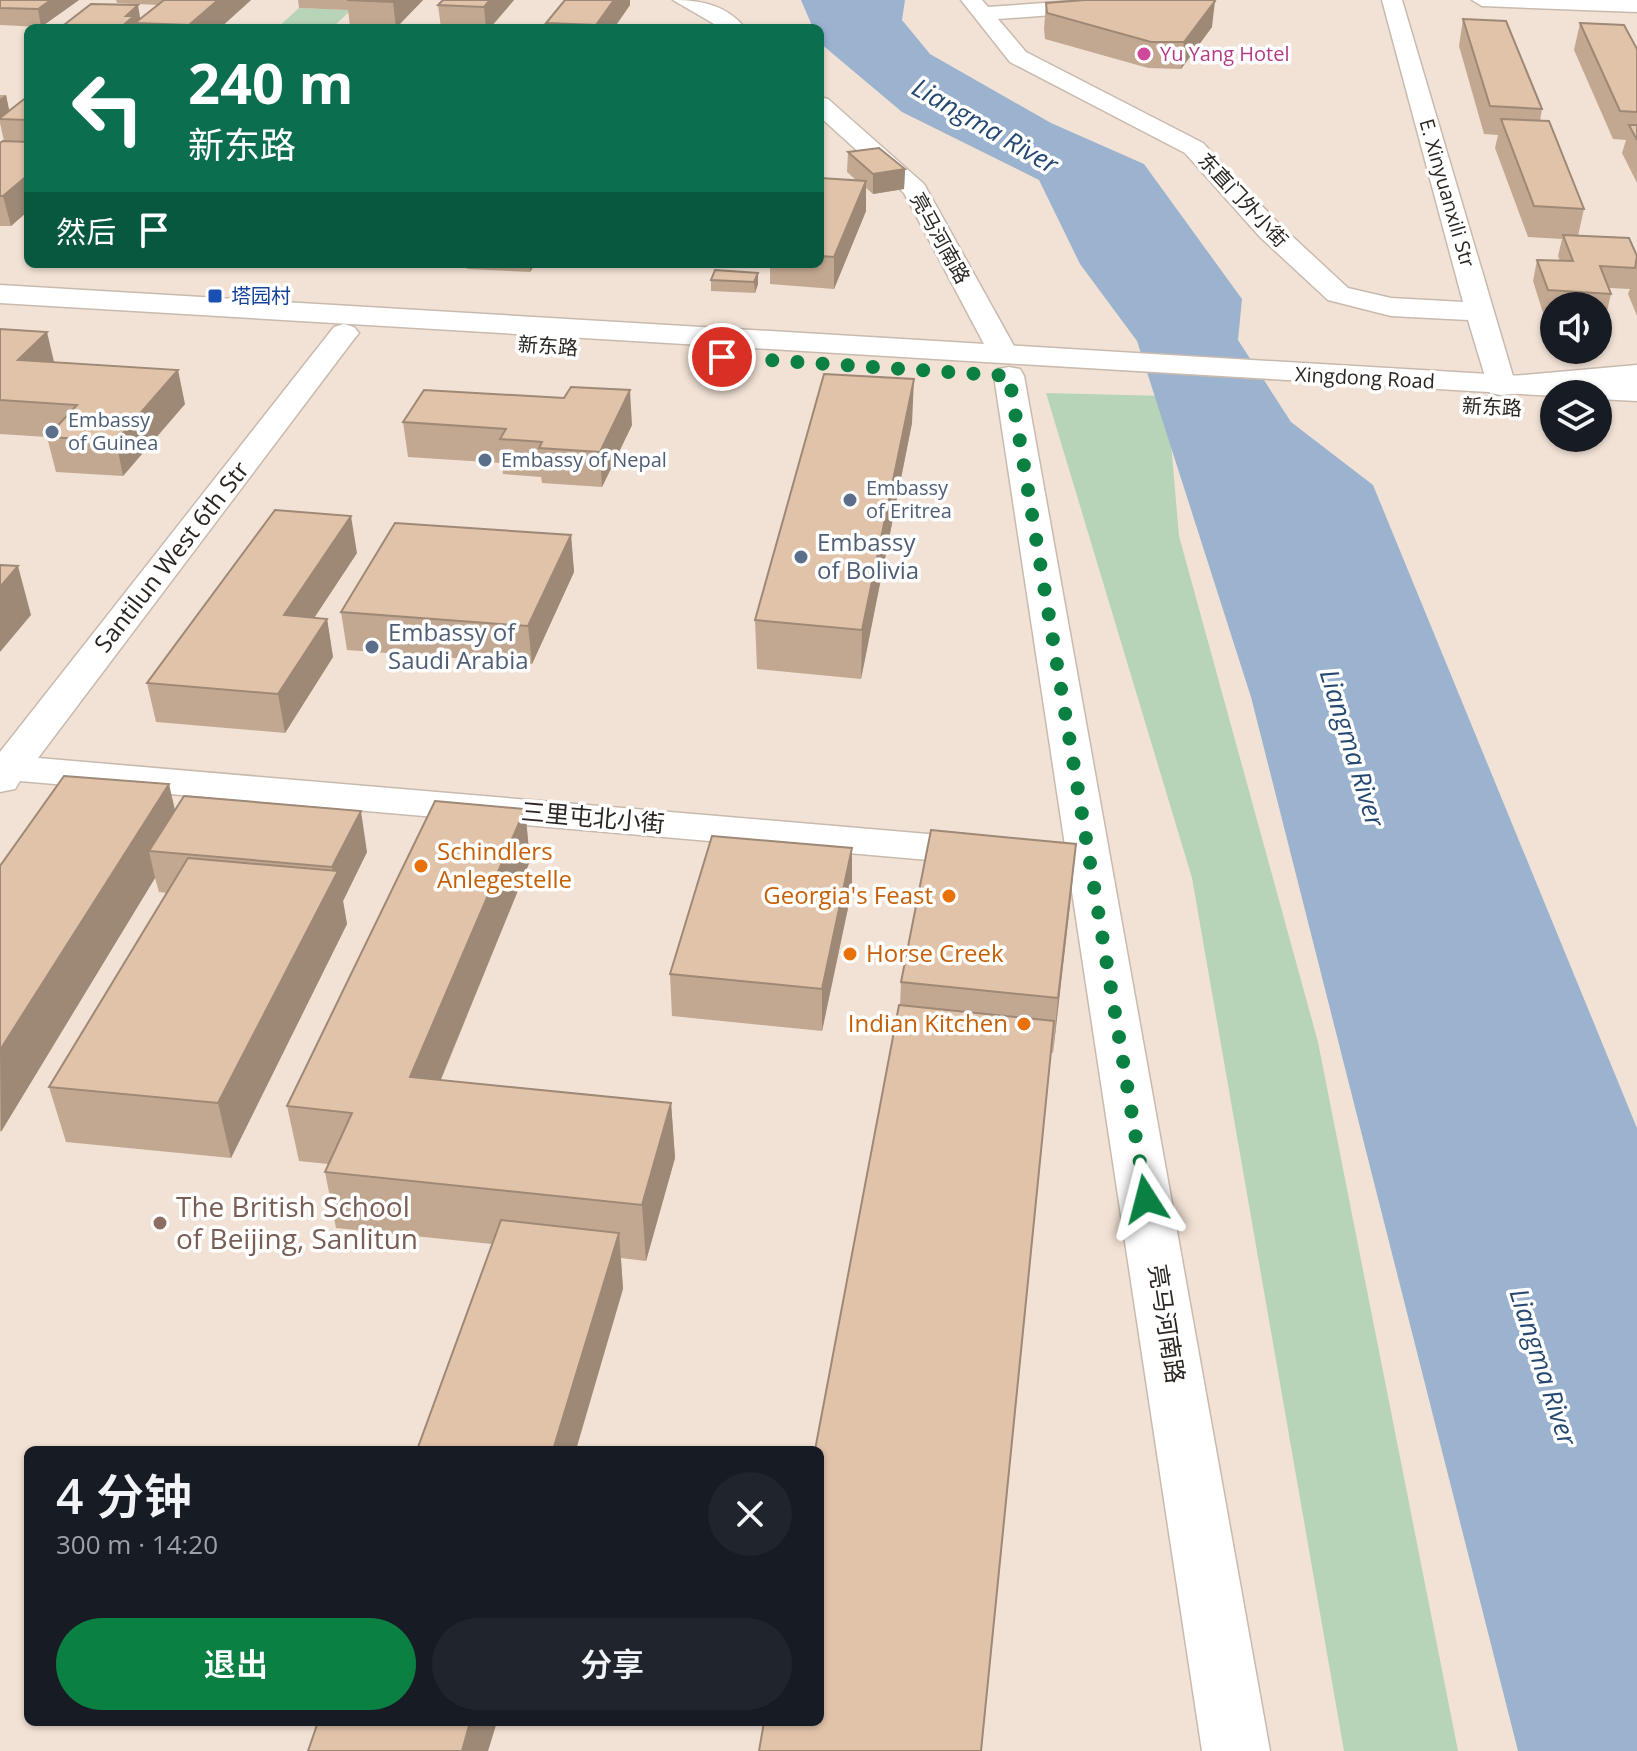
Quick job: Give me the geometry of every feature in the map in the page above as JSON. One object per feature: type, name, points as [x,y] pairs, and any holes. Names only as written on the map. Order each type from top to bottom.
[{"type":"street","points":[[683,0],[730,24]]},
{"type":"street","points":[[977,7],[1173,0]]},
{"type":"street","name":"E. Xinyuanxili Str","points":[[1392,0],[1501,386]]},
{"type":"street","points":[[1482,0],[1637,6]]},
{"type":"street","name":"东直门外小街","points":[[977,7],[1018,57],[1194,148],[1270,231],[1338,294],[1391,307],[1480,312]]},
{"type":"street","name":"亮马河南路","points":[[824,108],[915,189],[1006,366],[1091,861],[1236,1751]]},
{"type":"street","name":"新东路","points":[[0,294],[1095,372]]},
{"type":"street","name":"新东路","points":[[0,313],[1006,366]]},
{"type":"street","name":"Santilun West 6th Str","points":[[3,772],[344,333]]},
{"type":"street","name":"Xingdong Road","points":[[1095,372],[1332,387],[1501,386],[1637,392]]},
{"type":"street","points":[[1501,386],[1637,374]]},
{"type":"street","name":"新东路","points":[[1332,387],[1540,409]]},
{"type":"street","points":[[1612,413],[1637,415]]},
{"type":"street","name":"三里屯北小街","points":[[3,772],[1091,861]]},
{"type":"green space","points":[[299,8],[351,10],[336,24],[281,24]]},
{"type":"green space","points":[[1046,393],[1167,396],[1179,536],[1318,1042],[1458,1751],[1344,1751],[1192,878]]},
{"type":"water","name":"Liangma River","points":[[801,0],[905,0],[902,20],[930,54],[1051,123],[1144,164],[1242,299],[1238,340],[1291,422],[1373,485],[1637,1128],[1637,1751],[1518,1751],[1251,697],[1137,341],[1080,264],[1039,180],[902,112],[824,46],[824,24],[811,24]]},
{"type":"building","points":[[1,0],[51,0],[38,9],[0,8]]},
{"type":"building","points":[[164,0],[218,0],[190,24],[135,23]]},
{"type":"building","points":[[347,0],[395,0],[393,2]]},
{"type":"building","points":[[443,0],[490,0],[484,7],[438,5]]},
{"type":"building","points":[[565,0],[614,0],[597,24],[546,23]]},
{"type":"building","points":[[1085,0],[1215,1],[1184,42],[1151,42],[1047,13],[1046,3]]},
{"type":"building","points":[[91,4],[138,5],[126,16],[134,16],[125,24],[65,24]]},
{"type":"building","points":[[1463,19],[1506,21],[1542,109],[1490,106]]},
{"type":"building","points":[[1580,23],[1624,25],[1637,49],[1637,112],[1620,111]]},
{"type":"building","points":[[24,99],[24,120],[0,118]]},
{"type":"building","points":[[1501,119],[1549,121],[1584,209],[1534,206]]},
{"type":"building","points":[[1629,125],[1637,125],[1637,140]]},
{"type":"building","points":[[24,142],[24,178],[3,196],[0,196],[0,143]]},
{"type":"building","points":[[879,148],[905,169],[873,174],[848,152]]},
{"type":"building","points":[[824,178],[866,181],[834,257],[824,256]]},
{"type":"building","points":[[1563,235],[1629,238],[1637,256],[1635,268],[1600,266],[1610,292],[1548,290],[1537,260],[1573,261]]},
{"type":"building","points":[[715,270],[758,273],[754,282],[711,280]]},
{"type":"building","points":[[0,329],[47,332],[18,360],[178,370],[116,441],[47,437],[77,405],[0,400]]},
{"type":"building","points":[[824,374],[914,379],[862,630],[755,620]]},
{"type":"building","points":[[571,387],[630,390],[600,452],[539,448],[542,442],[500,439],[506,429],[403,422],[424,390],[564,398]]},
{"type":"building","points":[[275,510],[351,516],[284,615],[327,619],[278,694],[147,683]]},
{"type":"building","points":[[395,523],[571,535],[528,626],[341,612]]},
{"type":"building","points":[[0,565],[18,566],[0,587]]},
{"type":"building","points":[[64,776],[169,784],[0,1050],[0,866]]},
{"type":"building","points":[[184,796],[361,811],[332,867],[149,851]]},
{"type":"building","points":[[435,801],[525,809],[410,1077],[671,1103],[642,1205],[325,1172],[352,1113],[287,1106]]},
{"type":"building","points":[[931,830],[1076,844],[1058,998],[901,982]]},
{"type":"building","points":[[712,836],[852,848],[822,989],[670,974]]},
{"type":"building","points":[[188,858],[338,871],[218,1103],[49,1087]]},
{"type":"building","points":[[899,1005],[1054,1021],[981,1751],[759,1751],[763,1726],[824,1726],[824,1446],[816,1446]]},
{"type":"building","points":[[501,1220],[619,1233],[554,1446],[418,1446]]},
{"type":"building","points":[[317,1726],[469,1726],[462,1751],[308,1751]]},
{"type":"place","name":"Yu Yang Hotel","points":[[1144,54]]},
{"type":"place","name":"塔园村","points":[[215,296]]},
{"type":"place","name":"Embassy of Guinea","points":[[52,432]]},
{"type":"place","name":"Embassy of Nepal","points":[[485,460]]},
{"type":"place","name":"Embassy of Eritrea","points":[[850,500]]},
{"type":"place","name":"Embassy of Bolivia","points":[[801,557]]},
{"type":"place","name":"Embassy of Saudi Arabia","points":[[372,647]]},
{"type":"place","name":"Schindlers Anlegestelle","points":[[421,866]]},
{"type":"place","name":"Georgia's Feast","points":[[949,896]]},
{"type":"place","name":"Horse Creek","points":[[850,954]]},
{"type":"place","name":"Indian Kitchen","points":[[1024,1024]]},
{"type":"place","name":"The British School of Beijing, Sanlitun","points":[[160,1223]]},
{"type":"route","points":[[722,357],[1009,376],[1146,1199]]}]
